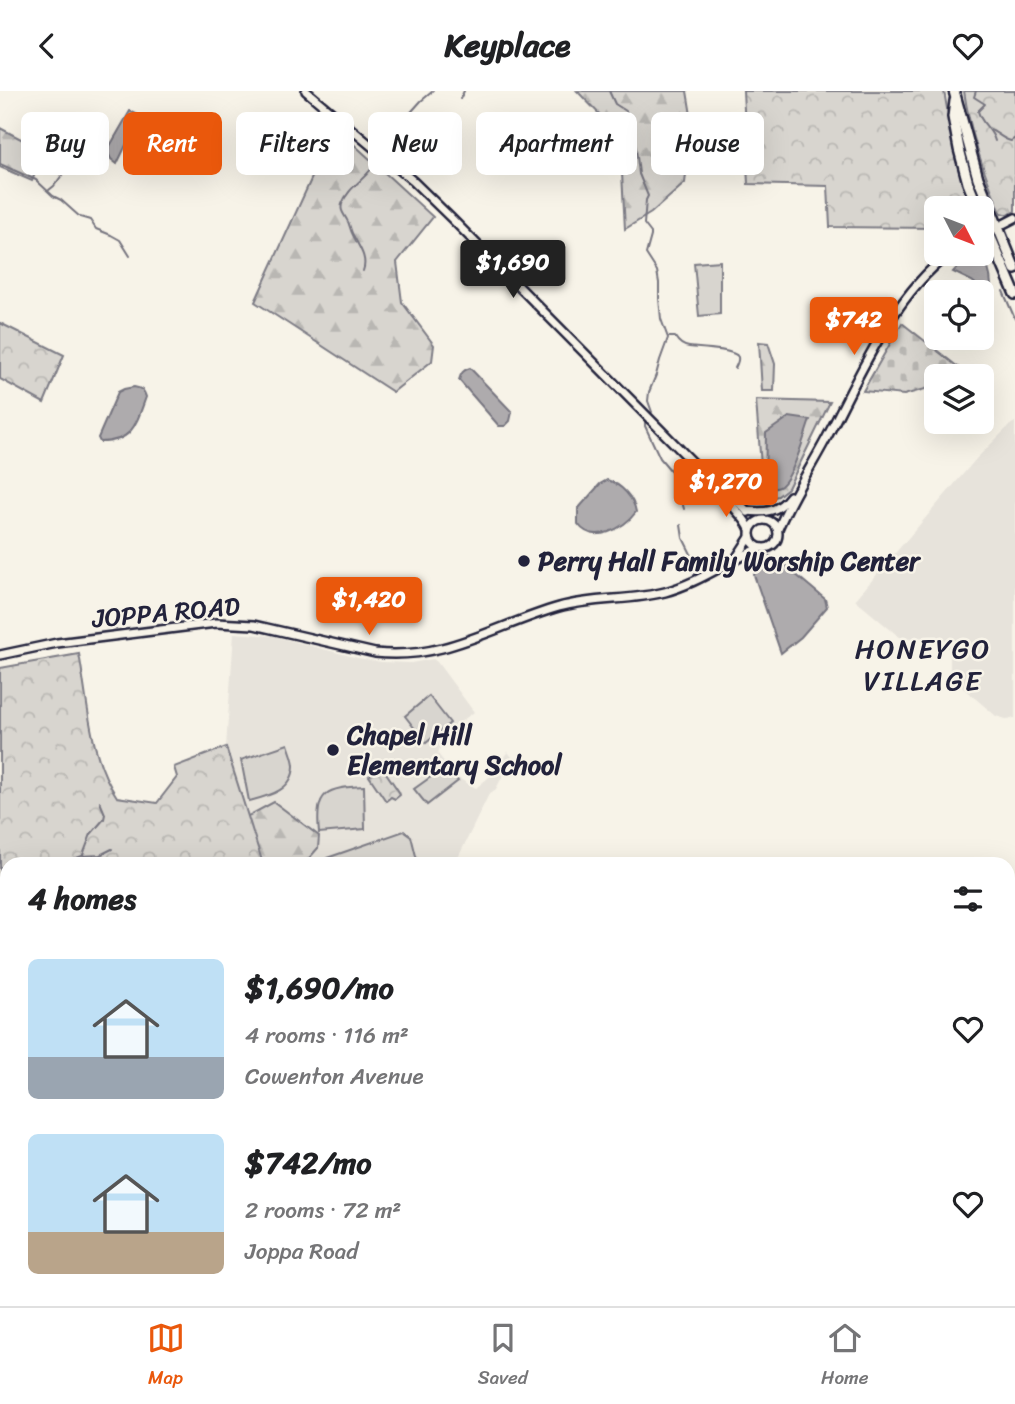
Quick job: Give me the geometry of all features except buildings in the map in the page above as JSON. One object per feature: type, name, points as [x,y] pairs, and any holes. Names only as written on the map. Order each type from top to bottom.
[{"type":"main road","points":[[955,95],[953,117],[958,149],[973,196]]},
{"type":"main road","points":[[955,95],[978,179],[1015,269]]},
{"type":"main road","points":[[994,251],[1015,294]]},
{"type":"street","points":[[306,91],[432,199],[730,499],[760,520],[773,522],[778,529]]},
{"type":"street","points":[[994,229],[1015,218]]},
{"type":"street","name":"JOPPA ROAD","points":[[0,655],[57,643],[216,623],[254,625],[375,653],[427,652],[456,645],[562,606],[646,595],[681,587],[713,573],[737,557],[768,548],[775,543],[786,509],[887,326],[922,279],[936,266]]},
{"type":"street","points":[[747,511],[766,512],[776,509],[787,500],[798,484],[802,483]]},
{"type":"street","points":[[730,499],[731,505],[745,520],[754,544],[761,548]]},
{"type":"street","name":"JOPPA ROAD","points":[[769,520],[786,509]]},
{"type":"street","name":"JOPPA ROAD","points":[[737,557],[752,525],[760,520]]},
{"type":"shaded area","points":[[123,123],[123,151],[117,164],[109,155],[109,148]]},
{"type":"shaded area","points":[[958,266],[987,266],[990,280],[970,280],[953,272]]},
{"type":"shaded area","points":[[470,368],[512,412],[510,421],[505,426],[499,426],[459,380],[463,372]]},
{"type":"shaded area","points":[[134,387],[142,390],[146,397],[132,430],[120,439],[100,442],[98,438],[118,392]]},
{"type":"shaded area","points":[[789,417],[810,420],[794,465],[785,481],[778,488],[765,489],[766,433]]},
{"type":"shaded area","points":[[1015,422],[1015,718],[1006,719],[996,716],[950,677],[950,650],[939,639],[917,637],[903,640],[855,600],[976,459]]},
{"type":"shaded area","points":[[607,480],[626,492],[636,512],[616,529],[600,534],[592,533],[578,524],[578,509],[600,484]]},
{"type":"shaded area","points":[[758,558],[776,558],[825,599],[827,607],[801,637],[781,653],[754,575]]},
{"type":"shaded area","name":"Chapel Hill Elementary School","points":[[234,633],[273,636],[382,662],[411,663],[433,659],[474,712],[444,734],[438,754],[456,777],[476,788],[500,768],[508,752],[512,757],[496,789],[489,794],[458,857],[260,857],[226,747]]},
{"type":"green space","points":[[577,91],[687,91],[690,112],[651,112],[651,175],[686,175],[685,183],[651,213],[625,229],[622,175],[637,175],[637,112],[597,112]]},
{"type":"green space","points":[[743,91],[944,91],[956,161],[967,196],[924,196],[924,228],[830,227],[828,186],[748,184],[748,175],[764,175],[764,112],[744,112]]},
{"type":"green space","points":[[964,91],[1015,91],[1015,211],[1008,215],[1001,213],[983,168]]},
{"type":"green space","points":[[0,128],[21,139],[21,175],[34,175],[32,181],[0,167]]},
{"type":"green space","points":[[354,144],[368,157],[368,175],[387,175],[433,217],[397,262],[402,302],[434,345],[432,361],[393,392],[255,302],[313,175],[354,175]]},
{"type":"green space","points":[[720,261],[720,314],[699,316],[694,263]]},
{"type":"green space","points":[[0,323],[64,355],[44,403],[0,379]]},
{"type":"green space","points":[[902,323],[924,340],[924,350],[936,350],[954,364],[924,364],[924,389],[904,395],[863,391]]},
{"type":"green space","points":[[759,342],[768,343],[775,364],[774,391],[762,391]]},
{"type":"green space","points":[[756,400],[830,402],[788,488],[778,496],[770,498],[763,493]]},
{"type":"green space","points":[[79,654],[95,746],[117,797],[157,803],[177,777],[174,767],[226,747],[261,857],[0,857],[0,668]]},
{"type":"green space","points":[[429,696],[450,723],[426,743],[405,716]]},
{"type":"green space","points":[[0,744],[125,826],[225,839],[248,816],[274,802],[319,836],[318,848],[310,857],[7,857]]},
{"type":"green space","points":[[288,744],[294,766],[289,781],[278,791],[249,801],[241,760]]},
{"type":"green space","points":[[446,766],[458,781],[427,805],[414,789]]},
{"type":"green space","points":[[382,767],[399,792],[400,795],[395,799],[391,797],[386,801],[369,776]]},
{"type":"green space","points":[[364,786],[365,829],[319,833],[321,800],[340,788]]},
{"type":"green space","points":[[404,831],[411,836],[416,857],[330,857]]},
{"type":"waterway","points":[[411,112],[433,91]]},
{"type":"waterway","points":[[460,99],[464,91]]},
{"type":"waterway","points":[[609,91],[615,104],[626,111],[633,123],[632,136],[639,174],[648,196],[644,224],[651,236],[646,254],[657,271],[661,319],[668,338],[649,392],[648,401],[652,412]]},
{"type":"waterway","points":[[976,91],[974,97],[985,104],[978,111],[979,116],[995,141]]},
{"type":"waterway","points":[[990,130],[1011,141],[1015,138]]},
{"type":"waterway","points":[[0,164],[36,180],[80,217],[90,220],[96,229],[120,240],[130,256]]},
{"type":"waterway","points":[[363,271],[364,257],[342,206],[349,192],[368,173]]},
{"type":"waterway","points":[[49,190],[62,175]]},
{"type":"waterway","points":[[1003,291],[1015,319]]},
{"type":"waterway","points":[[669,337],[675,337],[687,346],[735,354],[738,357],[735,368]]},
{"type":"waterway","points":[[645,422],[660,458],[681,483],[684,509]]},
{"type":"waterway","points":[[681,525],[683,538],[697,566],[695,573]]},
{"type":"waterway","points":[[83,855],[91,834],[104,819],[105,814],[100,802]]},
{"type":"waterway","points":[[79,857],[100,855],[112,849]]},
{"type":"place","name":"Perry Hall Family Worship Center","points":[[524,561]]},
{"type":"place","name":"Chapel Hill Elementary School","points":[[333,750]]},
{"type":"district","name":"HONEYGO VILLAGE","points":[[923,664]]}]
